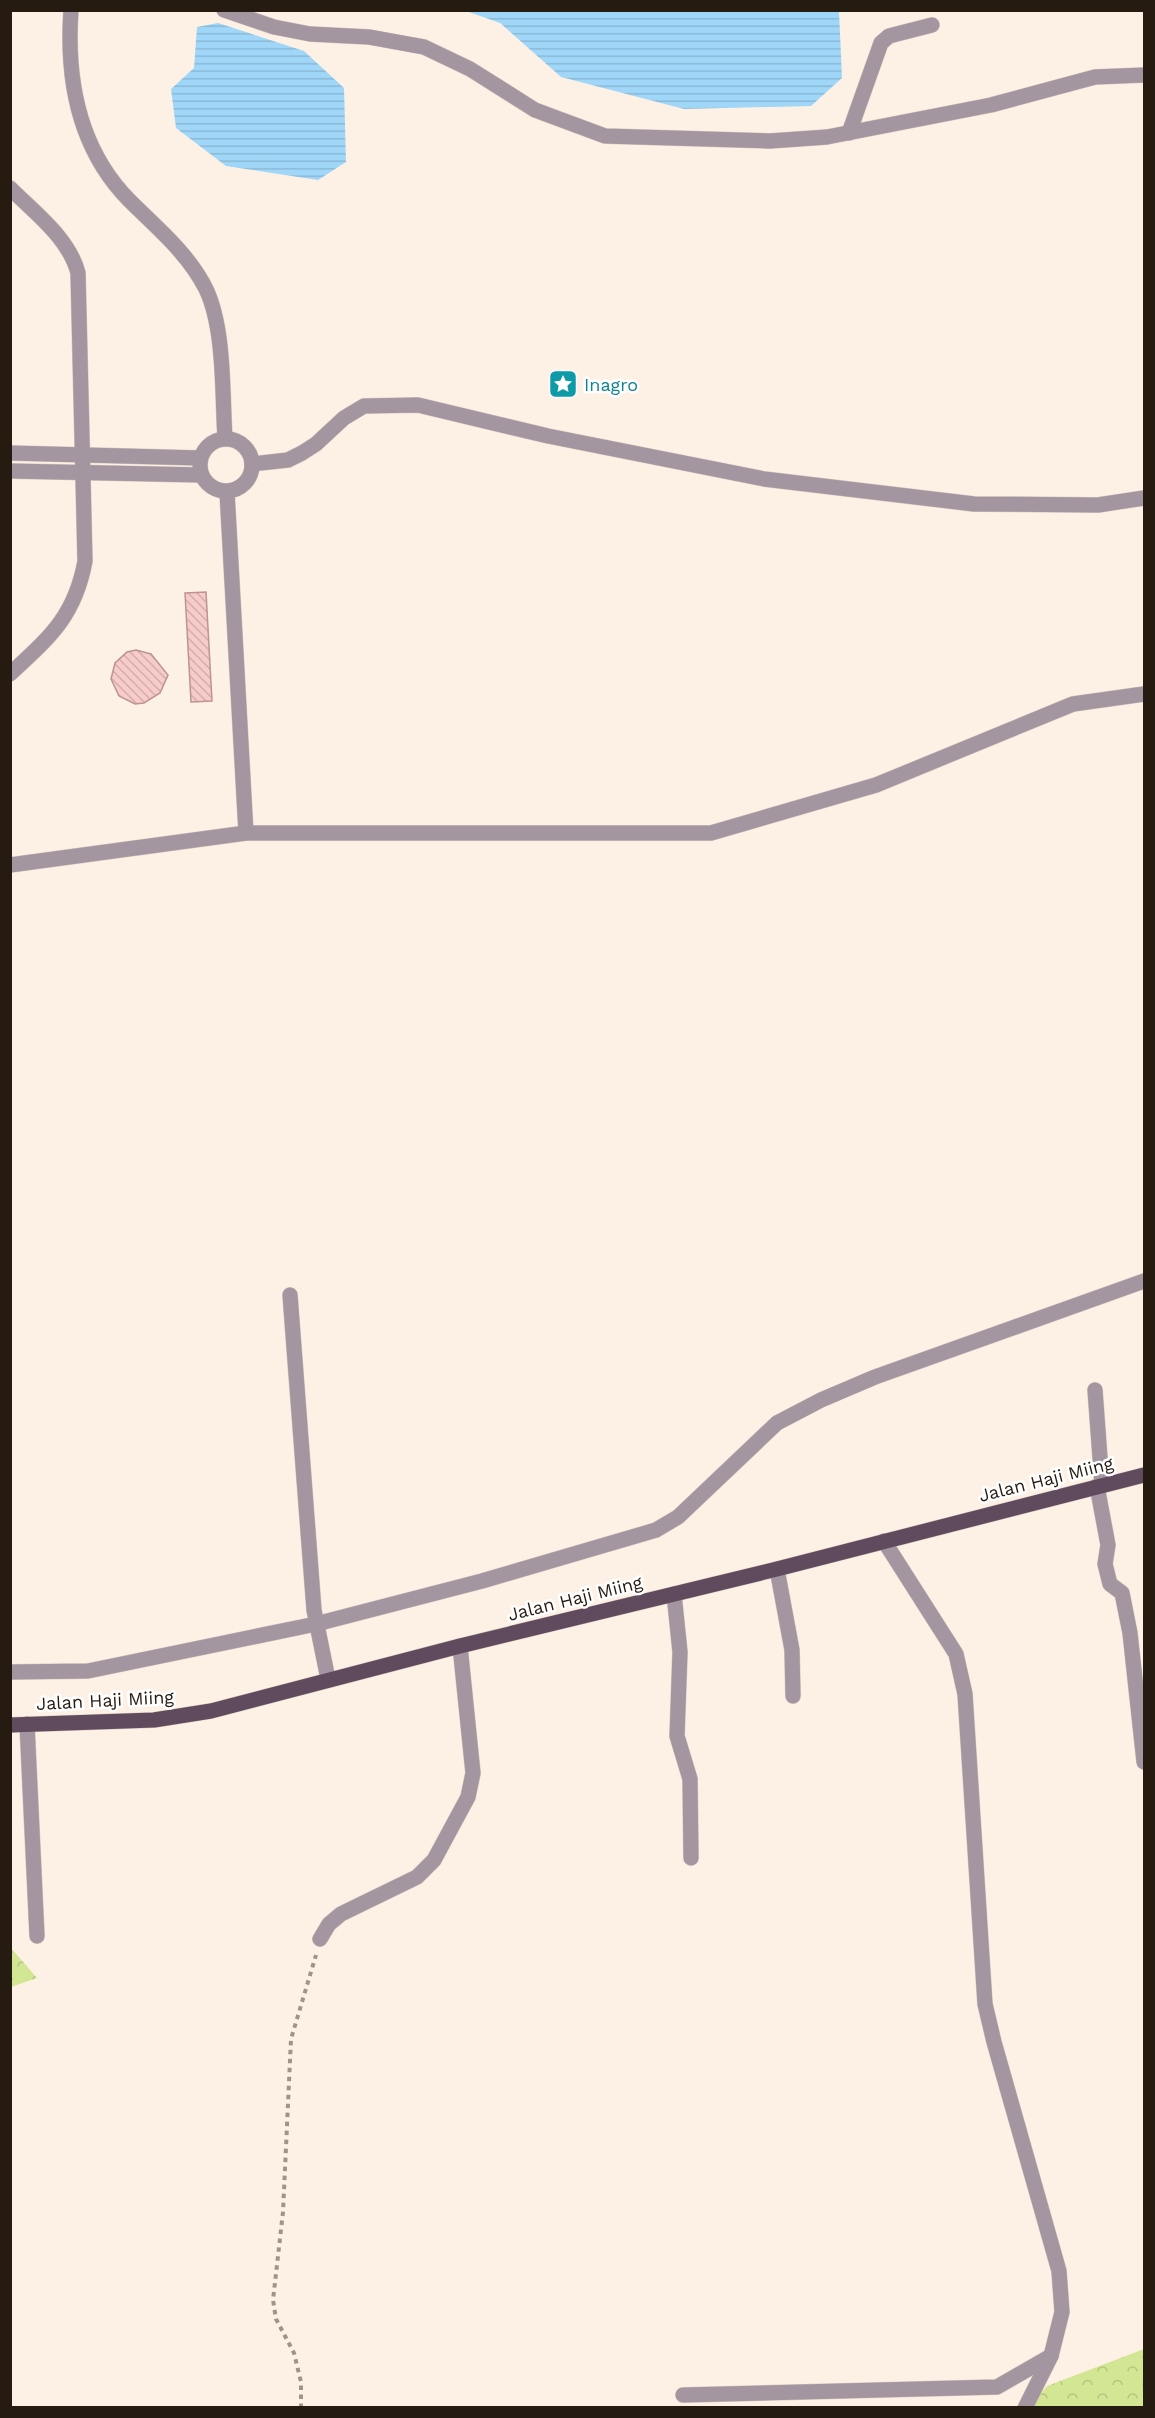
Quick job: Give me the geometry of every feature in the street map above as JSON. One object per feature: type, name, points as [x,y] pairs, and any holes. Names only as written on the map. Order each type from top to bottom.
[{"type":"main road","name":"Jalan Haji Miing","points":[[10,1725],[170,1718],[211,1711],[327,1679],[777,1569],[1144,1475]]},
{"type":"street","points":[[71,10],[71,61],[86,137],[92,153],[116,186],[185,257],[207,292],[219,346],[225,438]]},
{"type":"street","points":[[224,10],[274,27],[310,34],[369,37],[424,47],[470,69],[535,110],[605,136],[770,141],[849,133],[991,105],[1095,77],[1144,75]]},
{"type":"street","points":[[849,133],[881,43],[889,36],[932,26]]},
{"type":"street","points":[[10,188],[58,236],[75,262],[80,287],[85,473],[85,561],[75,600],[57,628],[10,674]]},
{"type":"street","points":[[252,464],[288,460],[302,453],[316,444],[344,418],[364,406],[418,405],[548,436],[764,479],[974,504],[1098,505],[1144,498]]},
{"type":"street","points":[[225,438],[233,439],[247,448],[252,464],[248,480],[242,486],[227,492],[211,488],[201,474],[200,458],[209,444],[225,438]]},
{"type":"street","points":[[10,453],[200,458]]},
{"type":"street","points":[[10,471],[201,474]]},
{"type":"street","points":[[227,492],[246,833]]},
{"type":"street","points":[[10,865],[246,833],[711,833],[876,785],[1073,704],[1144,694]]},
{"type":"street","points":[[10,1672],[88,1671],[316,1624],[482,1581],[656,1530],[678,1517],[777,1424],[821,1400],[875,1377],[1144,1281]]},
{"type":"street","points":[[290,1295],[316,1624],[327,1679]]},
{"type":"street","points":[[1095,1390],[1099,1485],[1108,1545],[1105,1564],[1110,1584],[1122,1593],[1130,1633],[1144,1762]]},
{"type":"street","points":[[884,1541],[956,1654],[965,1694],[985,2004],[1059,2271],[1062,2312],[1051,2356],[1025,2408]]},
{"type":"street","points":[[777,1569],[792,1650],[793,1696]]},
{"type":"street","points":[[674,1594],[680,1652],[677,1736],[690,1779],[691,1858]]},
{"type":"street","points":[[320,1940],[329,1924],[341,1914],[417,1877],[434,1860],[468,1797],[473,1773],[460,1646]]},
{"type":"street","points":[[27,1724],[36,1936]]},
{"type":"street","points":[[683,2395],[996,2387],[1051,2356]]},
{"type":"path","points":[[301,2408],[301,2382],[294,2353],[276,2319],[273,2300],[283,2212],[291,2039],[320,1940]]},
{"type":"green space","points":[[11,1948],[37,1978],[11,1987]]},
{"type":"green space","points":[[1144,2349],[1144,2407],[1029,2408],[1047,2386]]},
{"type":"water","points":[[466,11],[839,11],[842,78],[811,106],[684,109],[561,77],[500,23]]},
{"type":"water","points":[[218,23],[304,51],[344,88],[346,162],[318,180],[226,166],[176,128],[171,89],[194,68],[197,27]]},
{"type":"building","points":[[206,592],[212,701],[191,702],[185,593]]},
{"type":"building","points":[[136,650],[151,654],[168,675],[160,693],[144,703],[135,704],[119,696],[111,679],[115,663],[127,652]]},
{"type":"place","name":"Inagro","points":[[563,384]]}]
